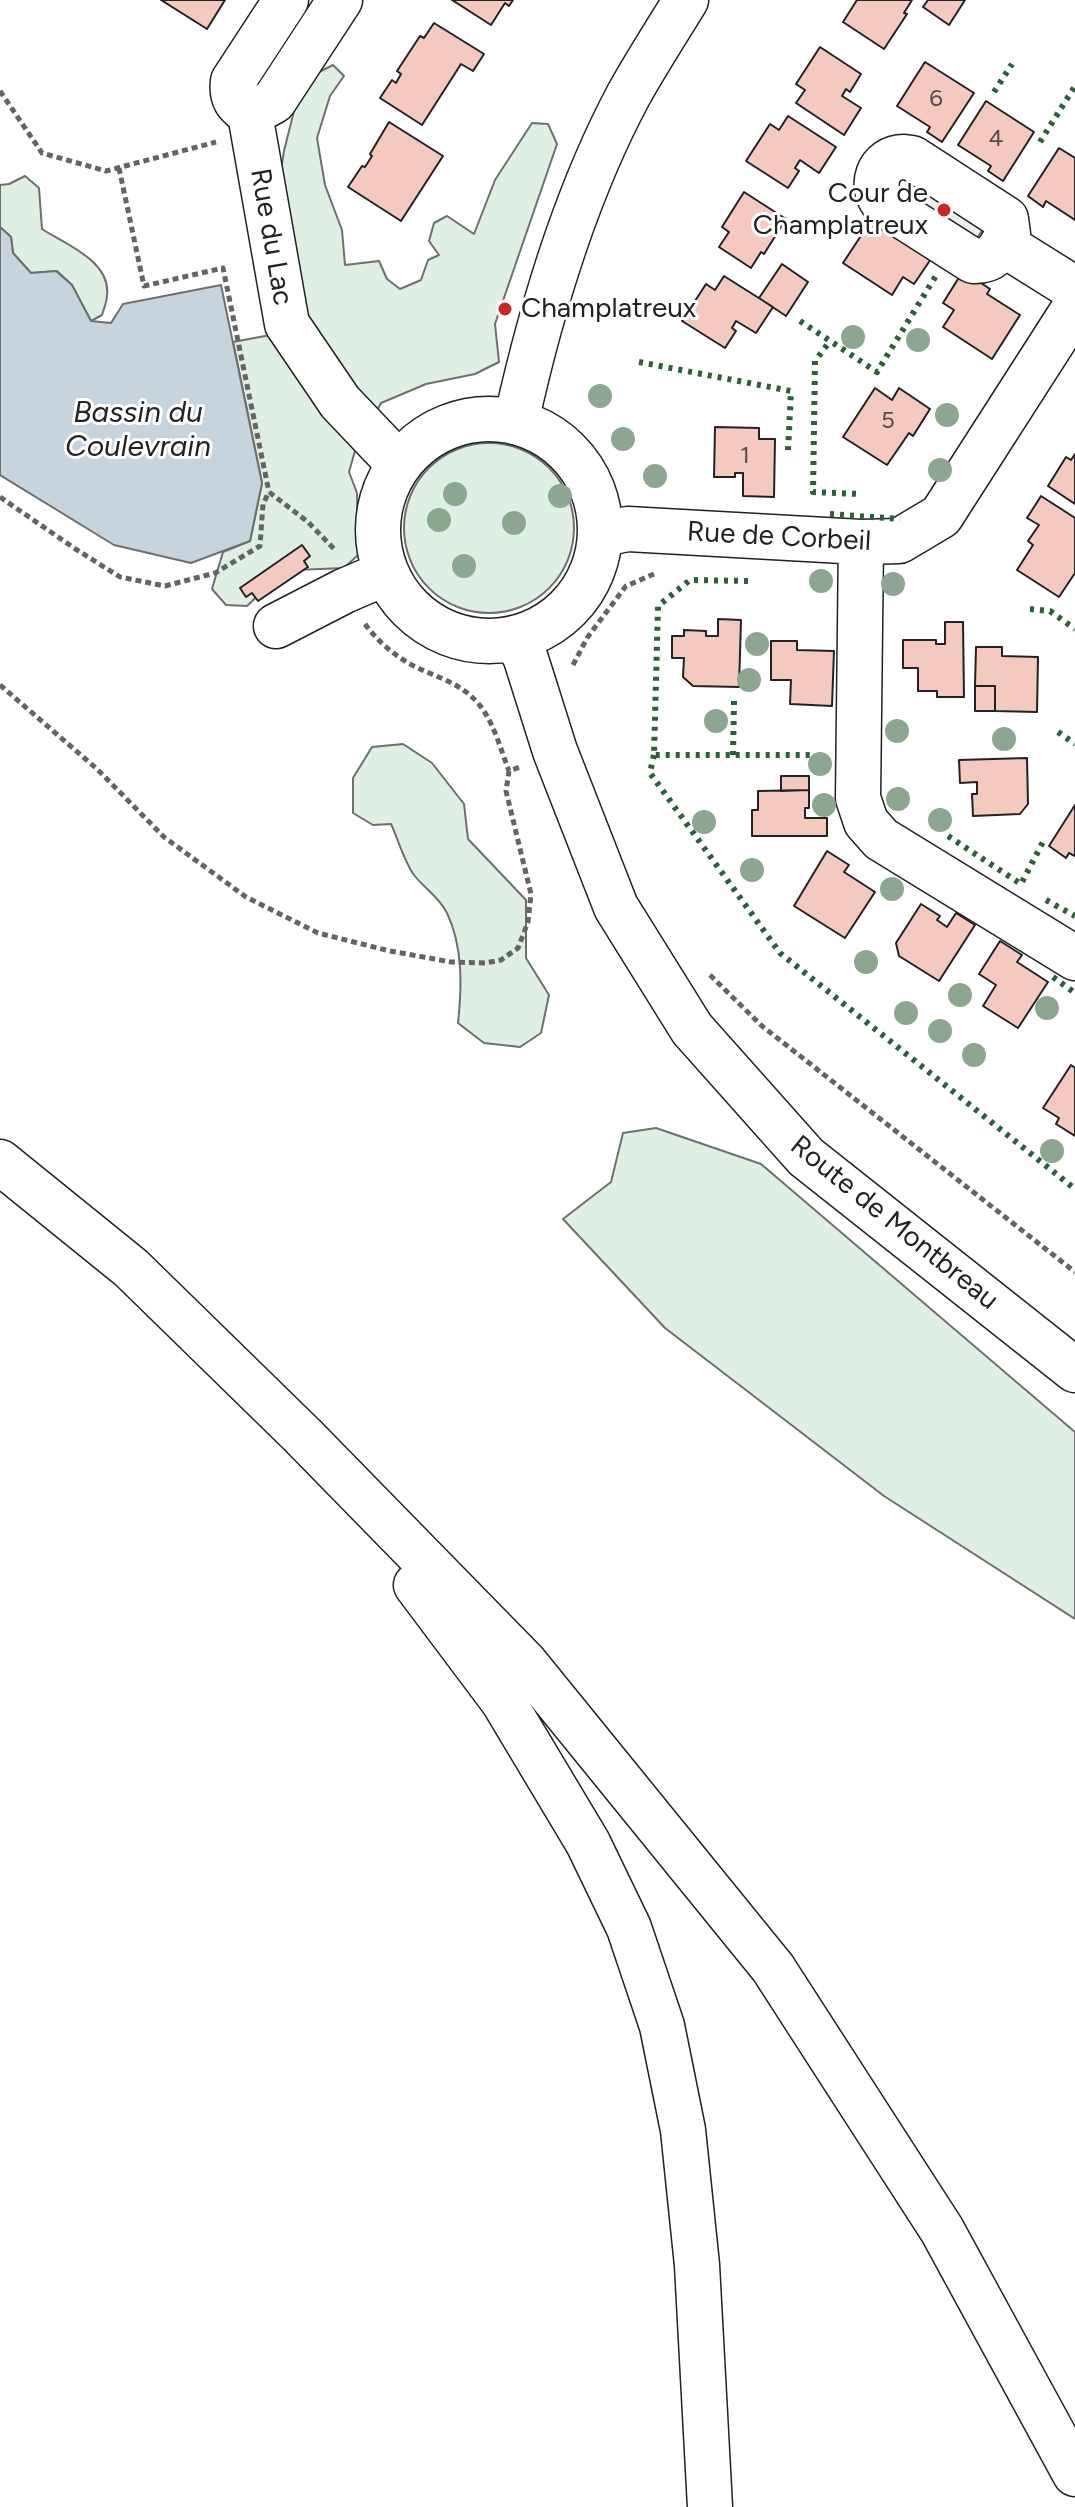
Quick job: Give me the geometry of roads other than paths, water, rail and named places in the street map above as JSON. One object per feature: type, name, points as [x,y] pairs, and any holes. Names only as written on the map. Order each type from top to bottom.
[{"type":"street","name":"Rue du Lac","points":[[286,0],[233,81],[231,94],[238,105],[238,125],[287,324],[340,402],[399,464]]},
{"type":"street","points":[[238,125],[274,101],[340,0]]},
{"type":"street","points":[[516,422],[534,340],[597,160],[629,94],[686,0]]},
{"type":"street","points":[[1003,244],[1075,289]]},
{"type":"street","name":"Rue de Corbeil","points":[[601,534],[628,529],[861,542],[899,541],[941,516],[1075,307]]},
{"type":"street","points":[[490,419],[516,422],[544,433],[568,451],[586,475],[598,503],[601,534],[594,570],[576,601],[548,625],[514,638],[483,642],[453,635],[425,621],[402,600],[386,573],[379,545],[378,517],[385,489],[399,464],[417,445],[438,431],[463,422],[490,419]]},
{"type":"street","points":[[861,542],[858,798],[866,822],[881,839],[1075,958]]},
{"type":"street","points":[[276,626],[386,573]]},
{"type":"street","name":"Route de Montbreau","points":[[514,638],[525,656],[555,751],[616,907],[692,1029],[806,1157],[1075,1370]]},
{"type":"street","points":[[0,1162],[131,1268],[303,1436],[526,1664],[773,1968],[942,2230],[1075,2474]]},
{"type":"street","points":[[303,1436],[503,1701],[588,1843],[629,1928],[662,2026],[683,2130],[697,2265],[710,2507]]},
{"type":"water","name":"Bassin du Coulevrain","points":[[0,227],[11,237],[13,253],[31,273],[56,271],[72,285],[91,321],[111,323],[123,304],[221,285],[262,483],[250,541],[191,563],[114,545],[0,475]]},
{"type":"place","name":"Cour de Champlatreux","points":[[944,210]]},
{"type":"place","name":"Champlatreux","points":[[505,309]]}]
